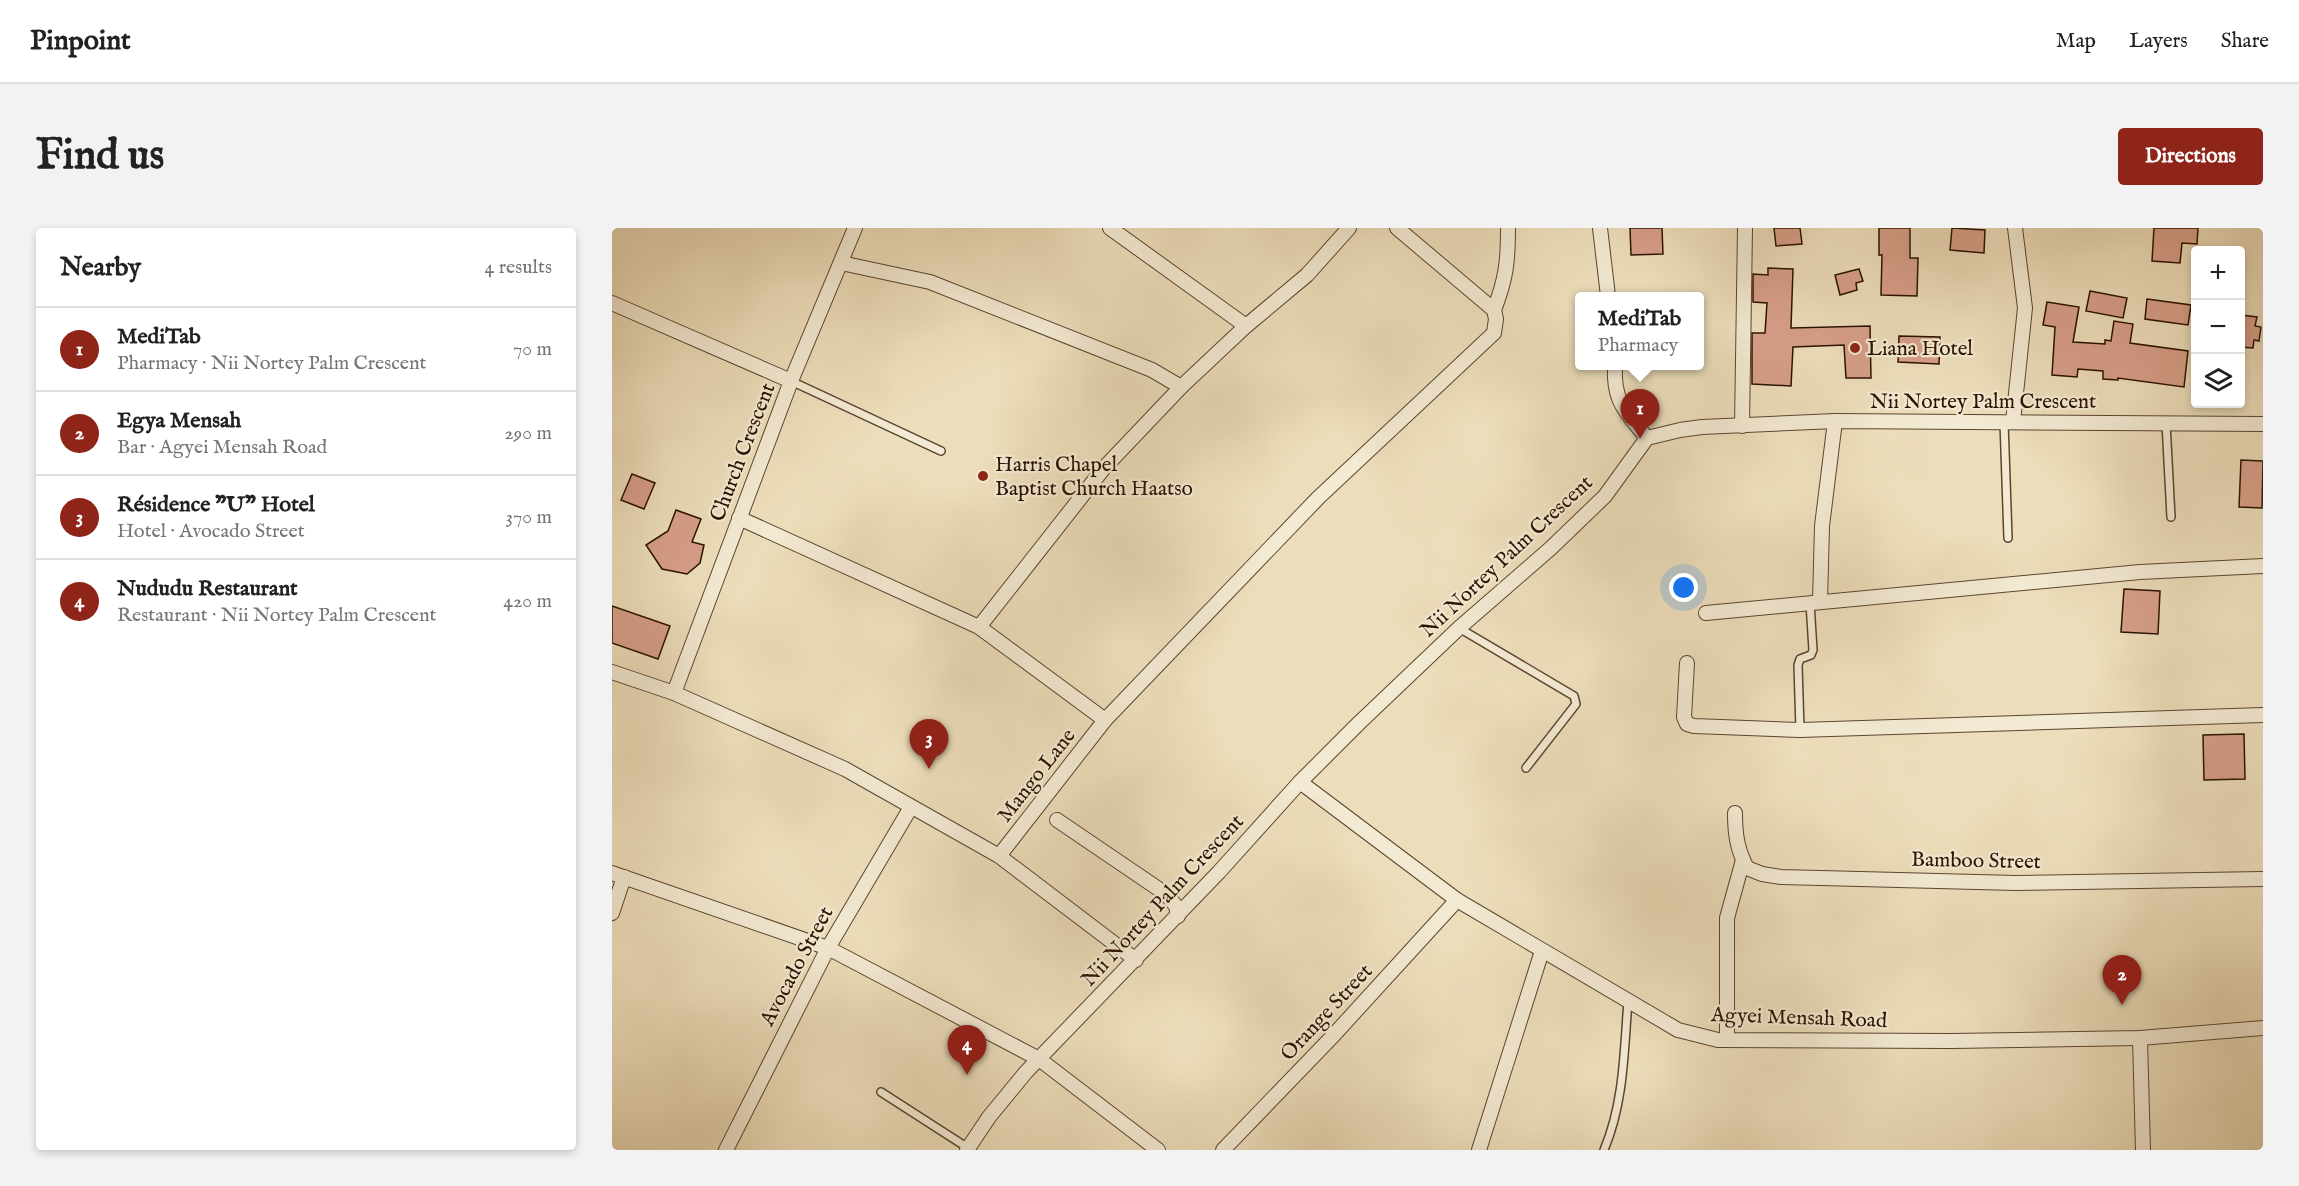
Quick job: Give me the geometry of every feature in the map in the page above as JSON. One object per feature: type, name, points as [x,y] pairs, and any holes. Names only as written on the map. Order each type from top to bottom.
[{"type":"street","name":"Church Crescent","points":[[674,693],[791,381],[855,228]]},
{"type":"street","points":[[1110,228],[1246,326]]},
{"type":"street","points":[[979,627],[1104,468],[1181,387],[1246,326],[1307,275],[1349,228]]},
{"type":"street","points":[[1397,228],[1494,310]]},
{"type":"street","name":"Mango Lane","points":[[999,856],[1105,720],[1318,498],[1494,333],[1496,319],[1494,310],[1507,269],[1508,228]]},
{"type":"street","points":[[1600,228],[1607,292]]},
{"type":"street","points":[[1742,426],[1745,228]]},
{"type":"street","points":[[2009,422],[2025,308],[2015,228]]},
{"type":"street","points":[[841,263],[930,282],[1152,370],[1181,387]]},
{"type":"street","points":[[612,304],[791,381]]},
{"type":"street","points":[[1615,370],[1614,381],[1618,399],[1647,438]]},
{"type":"street","points":[[1815,602],[1835,421]]},
{"type":"street","name":"Nii Nortey Palm Crescent","points":[[967,1149],[988,1117],[1039,1059],[1178,916],[1300,782],[1459,628],[1551,548],[1605,496],[1647,438],[1680,430],[1835,421],[2263,424]]},
{"type":"street","points":[[739,518],[979,627],[1105,720]]},
{"type":"street","points":[[1706,613],[2140,572],[2263,566]]},
{"type":"street","points":[[1687,663],[1684,717],[1687,724],[1694,726],[1800,730],[2263,715]]},
{"type":"street","points":[[612,672],[674,693],[845,769],[999,856],[1136,960]]},
{"type":"street","name":"Agyei Mensah Road","points":[[1300,782],[1457,900],[1678,1030],[1718,1040],[1951,1041],[2140,1038],[2263,1028]]},
{"type":"street","name":"Avocado Street","points":[[726,1150],[828,948],[911,807]]},
{"type":"street","points":[[1727,1040],[1727,918],[1743,860],[1738,853],[1735,836],[1735,813]]},
{"type":"street","points":[[1057,819],[1166,894],[1176,906],[1178,916]]},
{"type":"street","name":"Bamboo Street","points":[[1743,860],[1747,868],[1762,874],[1793,877],[2016,883],[2263,879]]},
{"type":"street","points":[[612,913],[618,875],[828,948],[1039,1059],[1158,1150]]},
{"type":"street","name":"Orange Street","points":[[1224,1150],[1457,900]]},
{"type":"street","points":[[1479,1150],[1542,951]]},
{"type":"street","points":[[2140,1038],[2143,1150]]},
{"type":"lane","points":[[791,381],[941,451]]},
{"type":"lane","points":[[2008,538],[2009,422]]},
{"type":"lane","points":[[2166,423],[2171,517]]},
{"type":"lane","points":[[1800,730],[1798,665],[1800,659],[1811,655],[1813,650],[1815,602]]},
{"type":"lane","points":[[1459,628],[1574,696],[1576,704],[1526,768]]},
{"type":"lane","points":[[1604,1150],[1613,1130],[1620,1100],[1628,1001]]},
{"type":"lane","points":[[881,1092],[967,1149]]},
{"type":"building","points":[[1630,228],[1662,228],[1663,254],[1631,255]]},
{"type":"building","points":[[1774,228],[1800,228],[1802,244],[1776,246]]},
{"type":"building","points":[[1879,228],[1910,228],[1910,258],[1918,258],[1917,296],[1881,295],[1882,255],[1879,255]]},
{"type":"building","points":[[1952,228],[1985,230],[1984,253],[1950,250]]},
{"type":"building","points":[[2154,228],[2198,228],[2197,244],[2182,243],[2180,263],[2152,261]]},
{"type":"building","points":[[1768,268],[1793,269],[1791,328],[1870,326],[1871,378],[1846,378],[1844,345],[1793,347],[1791,386],[1752,384],[1752,333],[1765,333],[1767,303],[1753,302],[1753,274],[1768,275]]},
{"type":"building","points":[[1859,269],[1863,281],[1856,283],[1857,290],[1840,295],[1835,275]]},
{"type":"building","points":[[2090,291],[2127,298],[2123,318],[2086,311]]},
{"type":"building","points":[[2147,299],[2191,305],[2188,325],[2145,319]]},
{"type":"building","points":[[2047,302],[2079,307],[2073,342],[2105,344],[2105,340],[2111,341],[2114,321],[2133,324],[2130,343],[2188,351],[2184,387],[2118,378],[2118,380],[2103,379],[2103,371],[2078,369],[2077,377],[2052,375],[2055,327],[2043,325]]},
{"type":"building","points":[[2245,316],[2257,317],[2255,326],[2261,327],[2259,341],[2254,340],[2253,348],[2245,347]]},
{"type":"building","points":[[1899,336],[1940,337],[1939,364],[1898,362]]},
{"type":"building","points":[[2241,460],[2263,461],[2262,508],[2239,507]]},
{"type":"building","points":[[632,474],[655,483],[644,509],[621,500]]},
{"type":"building","points":[[676,510],[701,519],[692,542],[704,545],[700,563],[687,574],[662,569],[646,545],[668,531]]},
{"type":"building","points":[[2124,589],[2160,591],[2158,634],[2121,632]]},
{"type":"building","points":[[612,606],[670,626],[658,659],[612,643]]},
{"type":"building","points":[[2244,734],[2245,779],[2204,780],[2203,735]]},
{"type":"place","name":"Liana Hotel","points":[[1855,348]]},
{"type":"place","name":"MediTab","points":[[1640,439]]},
{"type":"place","name":"Harris Chapel Baptist Church Haatso","points":[[983,476]]},
{"type":"place","name":"Résidence \"U\" Hotel","points":[[929,769]]},
{"type":"place","name":"Egya Mensah","points":[[2122,1005]]},
{"type":"place","name":"Nududu Restaurant","points":[[967,1075]]}]
